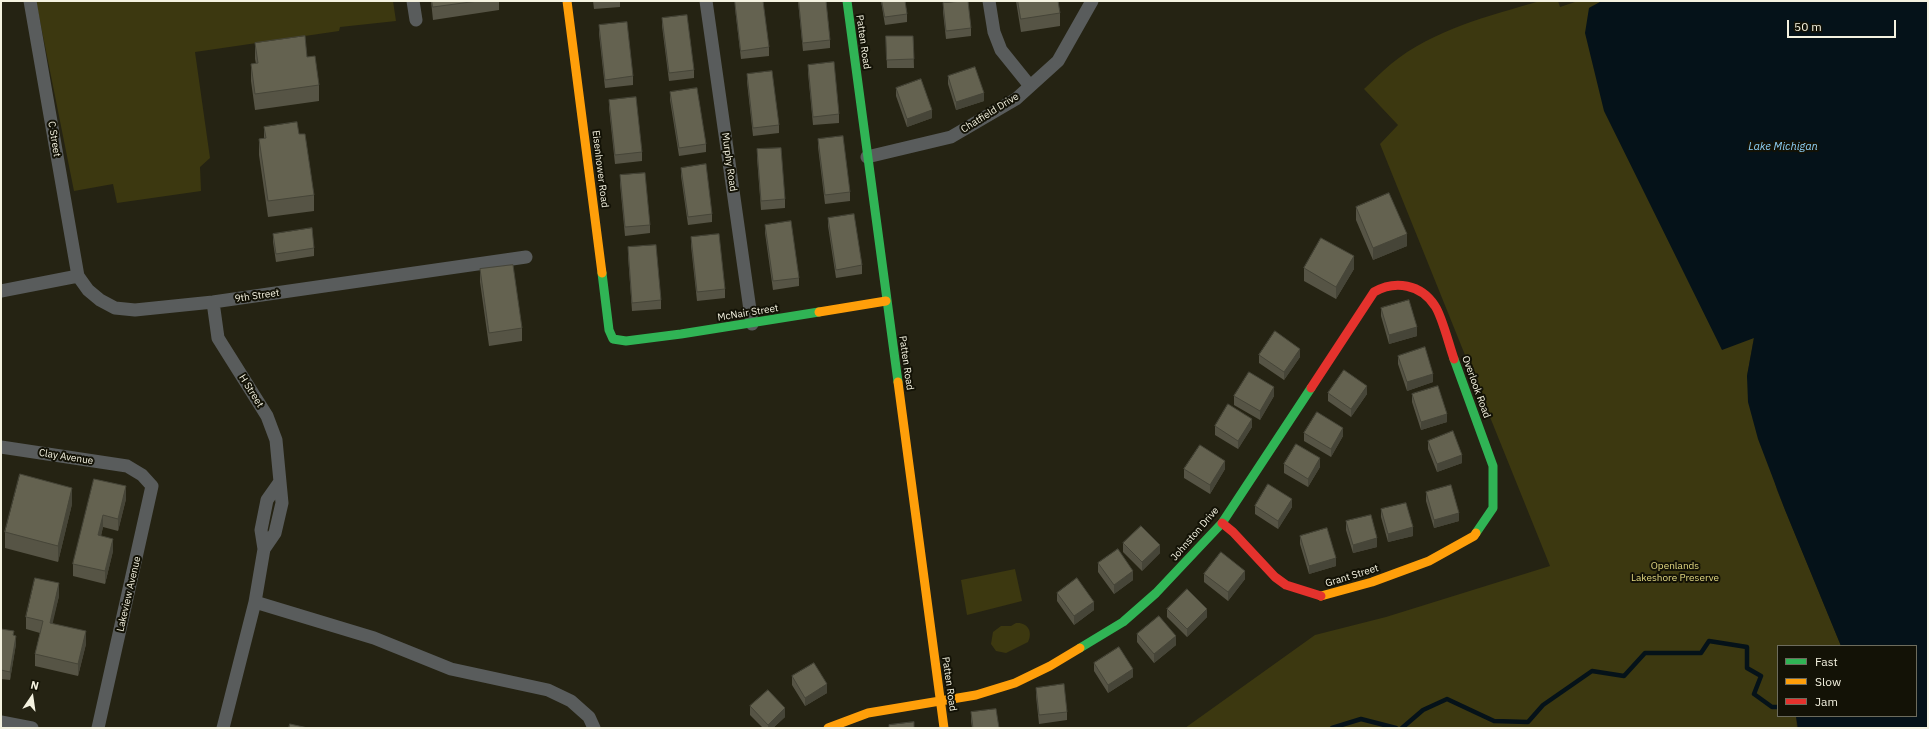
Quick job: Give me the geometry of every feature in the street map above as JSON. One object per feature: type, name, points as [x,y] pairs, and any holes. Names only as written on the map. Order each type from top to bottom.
[{"type":"street","name":"C Street","points":[[30,1],[78,276]]},
{"type":"street","points":[[413,1],[416,20]]},
{"type":"street","name":"Eisenhower Road","points":[[567,1],[609,330],[613,339]]},
{"type":"street","name":"Murphy Road","points":[[706,1],[752,324]]},
{"type":"street","name":"Patten Road","points":[[847,1],[944,728]]},
{"type":"street","points":[[989,1],[994,32],[1001,50],[1030,86]]},
{"type":"street","name":"Chatfield Drive","points":[[867,157],[951,137],[1016,99],[1058,61],[1092,1]]},
{"type":"street","name":"9th Street","points":[[78,276],[88,290],[100,300],[115,308],[135,310],[213,302],[526,258]]},
{"type":"street","points":[[1,291],[78,276]]},
{"type":"street","name":"Johnston Drive","points":[[828,728],[868,713],[976,694],[1015,683],[1050,666],[1123,622],[1156,593],[1222,523],[1374,292],[1381,287],[1393,284],[1409,286]]},
{"type":"street","name":"Overlook Road","points":[[1409,286],[1419,290],[1435,306],[1493,466],[1493,508]]},
{"type":"street","name":"McNair Street","points":[[613,339],[626,341],[752,324],[886,301]]},
{"type":"street","name":"H Street","points":[[213,302],[218,338],[267,416],[276,440],[279,460],[279,483],[267,500],[261,530],[264,549],[255,602],[223,728]]},
{"type":"street","name":"Clay Avenue","points":[[1,447],[127,466],[131,468]]},
{"type":"street","name":"Lakeview Avenue","points":[[98,728],[152,486],[142,475],[131,468]]},
{"type":"street","name":"Grant Street","points":[[1222,523],[1233,532],[1275,577],[1286,585],[1321,596],[1372,582],[1429,561],[1474,536],[1493,508]]},
{"type":"street","points":[[255,602],[374,638],[452,669],[548,690],[571,701],[589,717],[594,728]]},
{"type":"street","points":[[1,722],[32,728]]},
{"type":"green space","points":[[36,1],[393,1],[396,21],[340,27],[339,31],[195,52],[210,158],[200,167],[201,191],[117,203],[113,184],[74,191]]},
{"type":"green space","name":"Openlands Lakeshore Preserve","points":[[1540,1],[1558,1],[1560,7],[1578,1],[1602,1],[1589,8],[1722,349],[1754,337],[1747,376],[1777,490],[1841,645],[1777,645],[1777,717],[1796,717],[1797,728],[1185,728],[1315,635],[1386,617],[1550,566],[1380,144],[1398,125],[1364,89],[1391,64],[1425,42],[1462,25]]},
{"type":"green space","points":[[1015,569],[1022,601],[967,615],[961,580]]},
{"type":"green space","points":[[1016,623],[1024,624],[1030,631],[1028,642],[1006,653],[996,651],[991,644],[993,632],[1001,626],[1011,626]]},
{"type":"water","name":"Lake Michigan","points":[[1602,1],[1928,1],[1928,728],[1798,728],[1796,717],[1917,717],[1917,645],[1841,645],[1785,510],[1758,439],[1748,402],[1747,376],[1754,338],[1722,350],[1604,111],[1585,33],[1589,8]]},
{"type":"building","points":[[432,1],[478,1],[433,7]]},
{"type":"building","points":[[735,1],[763,1],[769,47],[741,51]]},
{"type":"building","points":[[799,1],[826,1],[830,40],[803,43]]},
{"type":"building","points":[[882,1],[905,1],[907,14],[885,17]]},
{"type":"building","points":[[968,1],[971,28],[946,31],[943,3]]},
{"type":"building","points":[[1018,1],[1058,1],[1060,13],[1021,19]]},
{"type":"building","points":[[687,15],[694,70],[669,73],[662,18]]},
{"type":"building","points":[[627,22],[633,76],[605,80],[599,25]]},
{"type":"building","points":[[305,36],[307,57],[315,56],[319,85],[255,94],[251,64],[258,63],[255,43]]},
{"type":"building","points":[[886,36],[913,36],[914,59],[887,60]]},
{"type":"building","points":[[834,62],[839,114],[813,117],[808,65]]},
{"type":"building","points":[[975,67],[984,93],[956,102],[948,76]]},
{"type":"building","points":[[772,71],[779,125],[753,128],[747,74]]},
{"type":"building","points":[[921,79],[932,110],[907,119],[896,88]]},
{"type":"building","points":[[697,88],[706,144],[679,148],[670,92]]},
{"type":"building","points":[[636,97],[642,152],[615,155],[609,100]]},
{"type":"building","points":[[297,122],[299,134],[305,134],[314,195],[268,201],[259,139],[266,138],[264,127]]},
{"type":"building","points":[[843,136],[850,192],[825,195],[818,139]]},
{"type":"building","points":[[781,148],[785,199],[761,201],[757,149]]},
{"type":"building","points":[[706,164],[712,214],[688,217],[681,168]]},
{"type":"building","points":[[645,173],[650,225],[625,227],[620,175]]},
{"type":"building","points":[[1389,193],[1407,234],[1373,248],[1356,207]]},
{"type":"building","points":[[854,214],[862,265],[836,270],[828,218]]},
{"type":"building","points":[[791,221],[799,278],[773,281],[765,225]]},
{"type":"building","points":[[312,228],[314,248],[276,254],[273,234]]},
{"type":"building","points":[[719,234],[725,289],[697,292],[691,237]]},
{"type":"building","points":[[1321,238],[1354,256],[1336,287],[1304,268]]},
{"type":"building","points":[[656,245],[661,300],[632,303],[628,247]]},
{"type":"building","points":[[513,265],[522,328],[489,333],[480,269]]},
{"type":"building","points":[[1409,300],[1417,327],[1389,335],[1381,308]]},
{"type":"building","points":[[1275,331],[1300,349],[1284,372],[1259,355]]},
{"type":"building","points":[[1425,347],[1433,374],[1407,382],[1398,356]]},
{"type":"building","points":[[1344,370],[1367,386],[1351,409],[1328,393]]},
{"type":"building","points":[[1249,372],[1274,387],[1260,411],[1234,396]]},
{"type":"building","points":[[1438,386],[1447,414],[1421,422],[1412,394]]},
{"type":"building","points":[[1228,404],[1252,419],[1238,441],[1215,426]]},
{"type":"building","points":[[1317,412],[1343,428],[1331,449],[1304,433]]},
{"type":"building","points":[[1453,431],[1462,455],[1437,464],[1428,441]]},
{"type":"building","points":[[1296,444],[1320,458],[1308,479],[1284,464]]},
{"type":"building","points":[[1200,445],[1225,461],[1210,485],[1184,469]]},
{"type":"building","points":[[20,474],[72,488],[58,546],[5,532]]},
{"type":"building","points":[[94,479],[126,486],[118,519],[103,515],[98,535],[113,539],[105,571],[73,564]]},
{"type":"building","points":[[1268,484],[1292,499],[1278,521],[1255,506]]},
{"type":"building","points":[[1451,485],[1459,513],[1434,520],[1426,492]]},
{"type":"building","points":[[1406,503],[1413,527],[1388,534],[1381,509]]},
{"type":"building","points":[[1371,515],[1377,538],[1353,545],[1346,521]]},
{"type":"building","points":[[1141,526],[1160,545],[1142,562],[1123,543]]},
{"type":"building","points":[[1327,528],[1336,558],[1309,566],[1300,536]]},
{"type":"building","points":[[1118,549],[1133,571],[1114,585],[1098,563]]},
{"type":"building","points":[[1221,552],[1245,571],[1228,592],[1204,574]]},
{"type":"building","points":[[35,578],[59,583],[50,623],[86,631],[78,664],[35,654],[43,621],[26,617]]},
{"type":"building","points":[[1077,578],[1094,602],[1074,616],[1057,593]]},
{"type":"building","points":[[1187,589],[1207,609],[1187,629],[1167,609]]},
{"type":"building","points":[[1159,616],[1176,636],[1154,654],[1137,634]]},
{"type":"building","points":[[1,629],[14,631],[13,635],[16,636],[10,672],[1,670]]},
{"type":"building","points":[[1119,647],[1133,669],[1108,685],[1094,663]]},
{"type":"building","points":[[814,663],[827,684],[805,698],[792,676]]},
{"type":"building","points":[[1064,684],[1067,712],[1039,715],[1036,688]]},
{"type":"building","points":[[768,690],[785,708],[768,725],[750,706]]},
{"type":"building","points":[[996,709],[999,728],[973,728],[971,712]]},
{"type":"building","points":[[914,722],[914,728],[889,728],[889,725]]},
{"type":"building","points":[[290,724],[308,728],[289,728]]},
{"type":"waterway","points":[[1402,728],[1423,710],[1447,699],[1494,721],[1528,722],[1543,705],[1592,671],[1624,676],[1645,653],[1701,653],[1709,641],[1747,647],[1747,668],[1761,676],[1754,694],[1772,707],[1777,707]]},
{"type":"waterway","points":[[1332,728],[1361,719],[1396,728]]},
{"type":"traffic: fast","points":[[847,1],[898,382]]},
{"type":"traffic: fast","points":[[602,273],[609,330],[613,339],[626,341],[681,334],[819,312]]},
{"type":"traffic: fast","points":[[1454,359],[1493,466],[1493,508],[1476,533]]},
{"type":"traffic: fast","points":[[1080,648],[1123,622],[1156,593],[1222,523],[1311,388]]},
{"type":"traffic: slow","points":[[567,1],[602,273]]},
{"type":"traffic: slow","points":[[819,312],[886,301]]},
{"type":"traffic: slow","points":[[898,382],[944,728]]},
{"type":"traffic: slow","points":[[1321,596],[1372,582],[1429,561],[1474,536],[1476,533]]},
{"type":"traffic: slow","points":[[828,728],[868,713],[976,695],[1015,683],[1050,666],[1080,648]]},
{"type":"traffic: jam","points":[[1311,388],[1374,292],[1390,286],[1407,286],[1423,293],[1429,299],[1438,311],[1454,359]]},
{"type":"traffic: jam","points":[[1222,523],[1233,532],[1275,577],[1286,585],[1321,596]]}]
